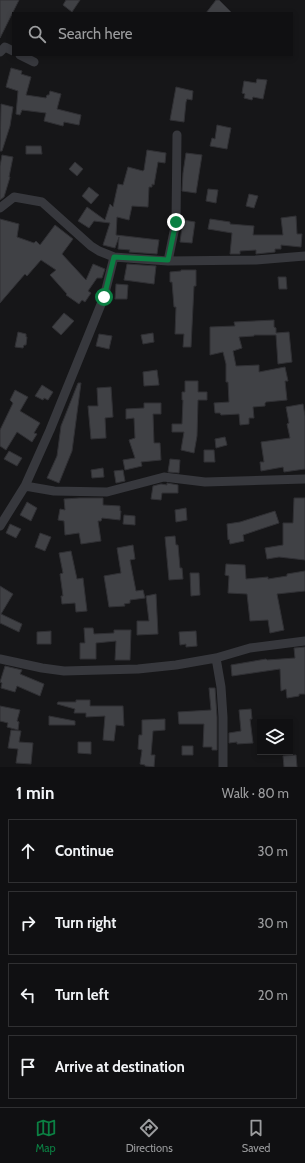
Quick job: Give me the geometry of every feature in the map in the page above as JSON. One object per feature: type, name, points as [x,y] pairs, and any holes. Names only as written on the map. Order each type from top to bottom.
[{"type":"street","points":[[0,52],[5,47],[12,50]]},
{"type":"street","points":[[22,56],[34,62]]},
{"type":"street","points":[[168,260],[176,222],[177,135]]},
{"type":"street","points":[[0,208],[14,197],[42,202],[91,246],[114,257],[168,260],[256,260],[305,256]]},
{"type":"street","points":[[0,526],[24,486],[50,430],[104,297],[114,257]]},
{"type":"street","points":[[24,486],[54,492],[107,492],[164,477],[205,482],[305,479]]},
{"type":"street","points":[[0,658],[42,668],[64,671],[138,669],[176,665],[216,658],[243,650],[305,641]]},
{"type":"street","points":[[216,658],[222,687],[222,767]]},
{"type":"building","points":[[0,0],[19,0],[12,12],[0,38]]},
{"type":"building","points":[[66,0],[80,0],[72,12],[63,5]]},
{"type":"building","points":[[216,0],[219,0],[231,12],[207,12]]},
{"type":"building","points":[[11,68],[22,71],[21,74],[31,77],[26,95],[46,98],[50,91],[61,94],[57,109],[81,115],[79,125],[64,122],[63,126],[44,121],[46,113],[22,110],[20,115],[16,114],[18,91],[6,87]]},
{"type":"building","points":[[257,79],[267,80],[263,99],[253,97],[252,100],[244,98],[245,94],[242,93],[244,81],[256,83]]},
{"type":"building","points":[[176,87],[193,91],[192,100],[187,99],[186,102],[184,122],[170,120]]},
{"type":"building","points":[[1,104],[13,107],[10,126],[2,151],[0,151]]},
{"type":"building","points":[[217,125],[231,128],[227,149],[210,146],[212,138],[215,139]]},
{"type":"building","points":[[26,146],[41,146],[42,154],[26,154]]},
{"type":"building","points":[[147,150],[166,153],[165,163],[158,162],[154,185],[152,184],[152,187],[149,187],[148,207],[132,206],[129,220],[117,217],[116,235],[159,240],[157,254],[129,252],[130,250],[118,249],[119,237],[115,248],[103,245],[110,223],[94,221],[89,228],[78,221],[87,207],[105,220],[110,204],[113,207],[118,184],[123,185],[128,167],[144,170]]},
{"type":"building","points":[[186,153],[202,155],[196,193],[182,191]]},
{"type":"building","points":[[2,155],[13,157],[10,177],[4,197],[0,200],[0,166]]},
{"type":"building","points":[[75,162],[83,169],[77,176],[69,169]]},
{"type":"building","points":[[89,187],[99,195],[91,204],[82,196]]},
{"type":"building","points":[[208,189],[218,190],[216,203],[206,201]]},
{"type":"building","points":[[249,194],[258,196],[254,208],[246,206]]},
{"type":"building","points":[[296,216],[297,234],[302,234],[301,247],[281,245],[281,249],[275,249],[275,252],[256,254],[256,250],[240,251],[240,254],[230,254],[232,233],[208,229],[210,219],[230,222],[230,224],[254,226],[253,235],[283,235],[281,218]]},
{"type":"building","points":[[0,219],[19,224],[17,237],[34,243],[36,241],[40,245],[55,225],[73,239],[62,254],[86,280],[93,264],[105,269],[102,278],[97,278],[88,291],[91,293],[85,302],[82,300],[79,304],[66,295],[67,294],[50,275],[56,270],[41,260],[27,276],[25,274],[0,303]]},
{"type":"building","points":[[183,220],[195,222],[192,243],[180,242]]},
{"type":"building","points":[[127,264],[156,266],[154,284],[124,280]]},
{"type":"building","points":[[196,270],[191,347],[183,347],[184,334],[175,334],[176,307],[174,307],[170,272]]},
{"type":"building","points":[[278,277],[286,277],[287,289],[279,289]]},
{"type":"building","points":[[116,284],[128,285],[127,299],[115,299]]},
{"type":"building","points":[[64,313],[74,321],[61,335],[52,327]]},
{"type":"building","points":[[274,320],[276,333],[289,332],[292,362],[278,364],[276,335],[239,337],[242,348],[233,351],[236,366],[259,365],[259,372],[285,367],[288,381],[285,381],[287,400],[266,402],[265,406],[253,407],[254,418],[249,418],[249,424],[240,425],[239,414],[221,415],[220,413],[215,413],[214,403],[229,402],[228,382],[226,382],[226,364],[223,352],[210,355],[210,327],[235,326],[234,322]]},
{"type":"building","points":[[18,332],[26,334],[27,337],[26,345],[24,345],[23,348],[15,347]]},
{"type":"building","points":[[153,333],[154,342],[143,344],[141,335]]},
{"type":"building","points":[[99,334],[112,336],[109,349],[96,346]]},
{"type":"building","points":[[157,370],[159,385],[144,386],[143,372]]},
{"type":"building","points":[[185,381],[198,381],[198,392],[207,392],[207,400],[198,400],[197,436],[194,453],[181,450],[184,432],[172,432],[172,424],[182,424],[182,392],[185,392]]},
{"type":"building","points":[[78,383],[81,383],[72,451],[59,483],[47,478],[57,456],[61,426]]},
{"type":"building","points":[[42,385],[53,392],[48,400],[44,398],[43,400],[35,396]]},
{"type":"building","points":[[111,387],[113,417],[105,418],[106,438],[91,439],[88,406],[98,406],[97,388]]},
{"type":"building","points":[[15,390],[28,397],[20,411],[40,423],[34,433],[37,434],[32,442],[17,432],[6,450],[0,446],[0,430],[13,403],[10,400]]},
{"type":"building","points":[[144,403],[161,403],[161,414],[153,414],[154,443],[160,443],[161,460],[141,462],[142,466],[125,470],[123,460],[135,458],[129,440],[135,438],[134,418],[126,419],[126,409],[144,408]]},
{"type":"building","points":[[303,404],[305,416],[305,469],[284,472],[283,467],[261,471],[260,462],[264,462],[261,442],[290,438],[286,407]]},
{"type":"building","points":[[225,437],[227,445],[216,448],[215,439]]},
{"type":"building","points":[[204,450],[214,450],[215,462],[204,462]]},
{"type":"building","points":[[9,451],[22,458],[17,466],[4,459]]},
{"type":"building","points":[[170,459],[180,460],[179,473],[168,472]]},
{"type":"building","points":[[103,468],[104,477],[92,478],[91,470]]},
{"type":"building","points":[[123,470],[125,481],[116,483],[114,471]]},
{"type":"building","points":[[167,483],[178,485],[178,493],[162,493],[161,500],[151,499],[153,486],[161,484],[167,485]]},
{"type":"building","points":[[103,498],[103,505],[120,506],[120,520],[102,518],[101,521],[98,521],[101,541],[81,544],[79,533],[65,535],[64,521],[58,520],[60,509],[65,510],[64,499]]},
{"type":"building","points":[[294,498],[305,498],[305,560],[279,557],[267,559],[265,548],[283,545],[283,523],[293,523]]},
{"type":"building","points":[[27,502],[37,508],[31,521],[20,515]]},
{"type":"building","points":[[186,508],[187,520],[176,522],[175,510]]},
{"type":"building","points":[[275,511],[279,523],[243,535],[244,541],[230,544],[229,539],[228,540],[227,524],[240,522]]},
{"type":"building","points":[[124,515],[135,516],[135,525],[123,524]]},
{"type":"building","points":[[10,524],[21,529],[16,538],[6,533]]},
{"type":"building","points":[[40,533],[51,537],[45,551],[35,547]]},
{"type":"building","points":[[175,536],[176,545],[178,545],[180,568],[182,568],[183,579],[169,580],[165,537]]},
{"type":"building","points":[[133,545],[135,559],[130,560],[136,591],[143,590],[145,598],[130,600],[130,603],[124,604],[125,606],[109,607],[104,576],[121,573],[117,548]]},
{"type":"building","points":[[71,551],[77,579],[83,578],[87,611],[76,612],[75,603],[62,604],[61,596],[63,596],[60,574],[63,573],[59,553]]},
{"type":"building","points":[[226,564],[245,565],[246,579],[268,577],[268,579],[305,571],[305,591],[277,594],[284,630],[270,633],[268,620],[250,621],[247,594],[228,593],[229,576],[225,575]]},
{"type":"building","points":[[190,573],[199,573],[200,595],[191,596]]},
{"type":"building","points":[[0,586],[13,594],[1,614],[22,624],[19,632],[0,623]]},
{"type":"building","points":[[156,594],[158,634],[137,635],[137,621],[149,621],[146,596]]},
{"type":"building","points":[[84,628],[93,628],[94,634],[114,633],[114,630],[131,630],[130,660],[115,660],[116,641],[96,643],[96,659],[80,659],[80,643],[85,643]]},
{"type":"building","points":[[51,631],[51,644],[37,644],[37,632]]},
{"type":"building","points":[[196,631],[197,646],[186,647],[186,644],[180,645],[179,632]]},
{"type":"building","points":[[305,647],[305,694],[299,694],[299,696],[287,698],[286,689],[281,691],[280,669],[232,676],[231,665],[266,659],[295,658],[294,648]]},
{"type":"building","points":[[5,666],[22,670],[20,674],[44,684],[40,696],[17,686],[15,692],[1,688],[2,683],[0,682]]},
{"type":"building","points":[[209,688],[215,688],[217,750],[212,750],[212,747],[203,747],[204,724],[179,724],[178,712],[211,710]]},
{"type":"building","points":[[76,700],[90,700],[90,706],[123,706],[124,726],[116,725],[114,741],[103,740],[105,716],[86,717],[86,713],[74,713],[75,709],[57,704],[58,702],[76,702]]},
{"type":"building","points":[[0,706],[20,710],[17,721],[19,722],[18,730],[7,727],[8,723],[0,721]]},
{"type":"building","points":[[251,709],[252,719],[250,719],[253,743],[229,743],[229,733],[241,731],[239,710]]},
{"type":"building","points":[[49,716],[75,721],[75,725],[49,725]]},
{"type":"building","points":[[165,719],[165,730],[153,731],[151,755],[155,755],[154,767],[140,764],[142,750],[138,749],[139,735],[142,735],[142,720]]},
{"type":"building","points":[[11,730],[21,731],[19,742],[33,743],[31,764],[16,763],[18,749],[8,748]]},
{"type":"building","points":[[78,742],[91,742],[91,754],[78,753]]},
{"type":"building","points":[[182,746],[193,746],[193,755],[182,755]]},
{"type":"building","points":[[296,755],[297,767],[284,767],[283,756]]},
{"type":"route","points":[[104,297],[114,257],[168,260],[176,222]]}]
